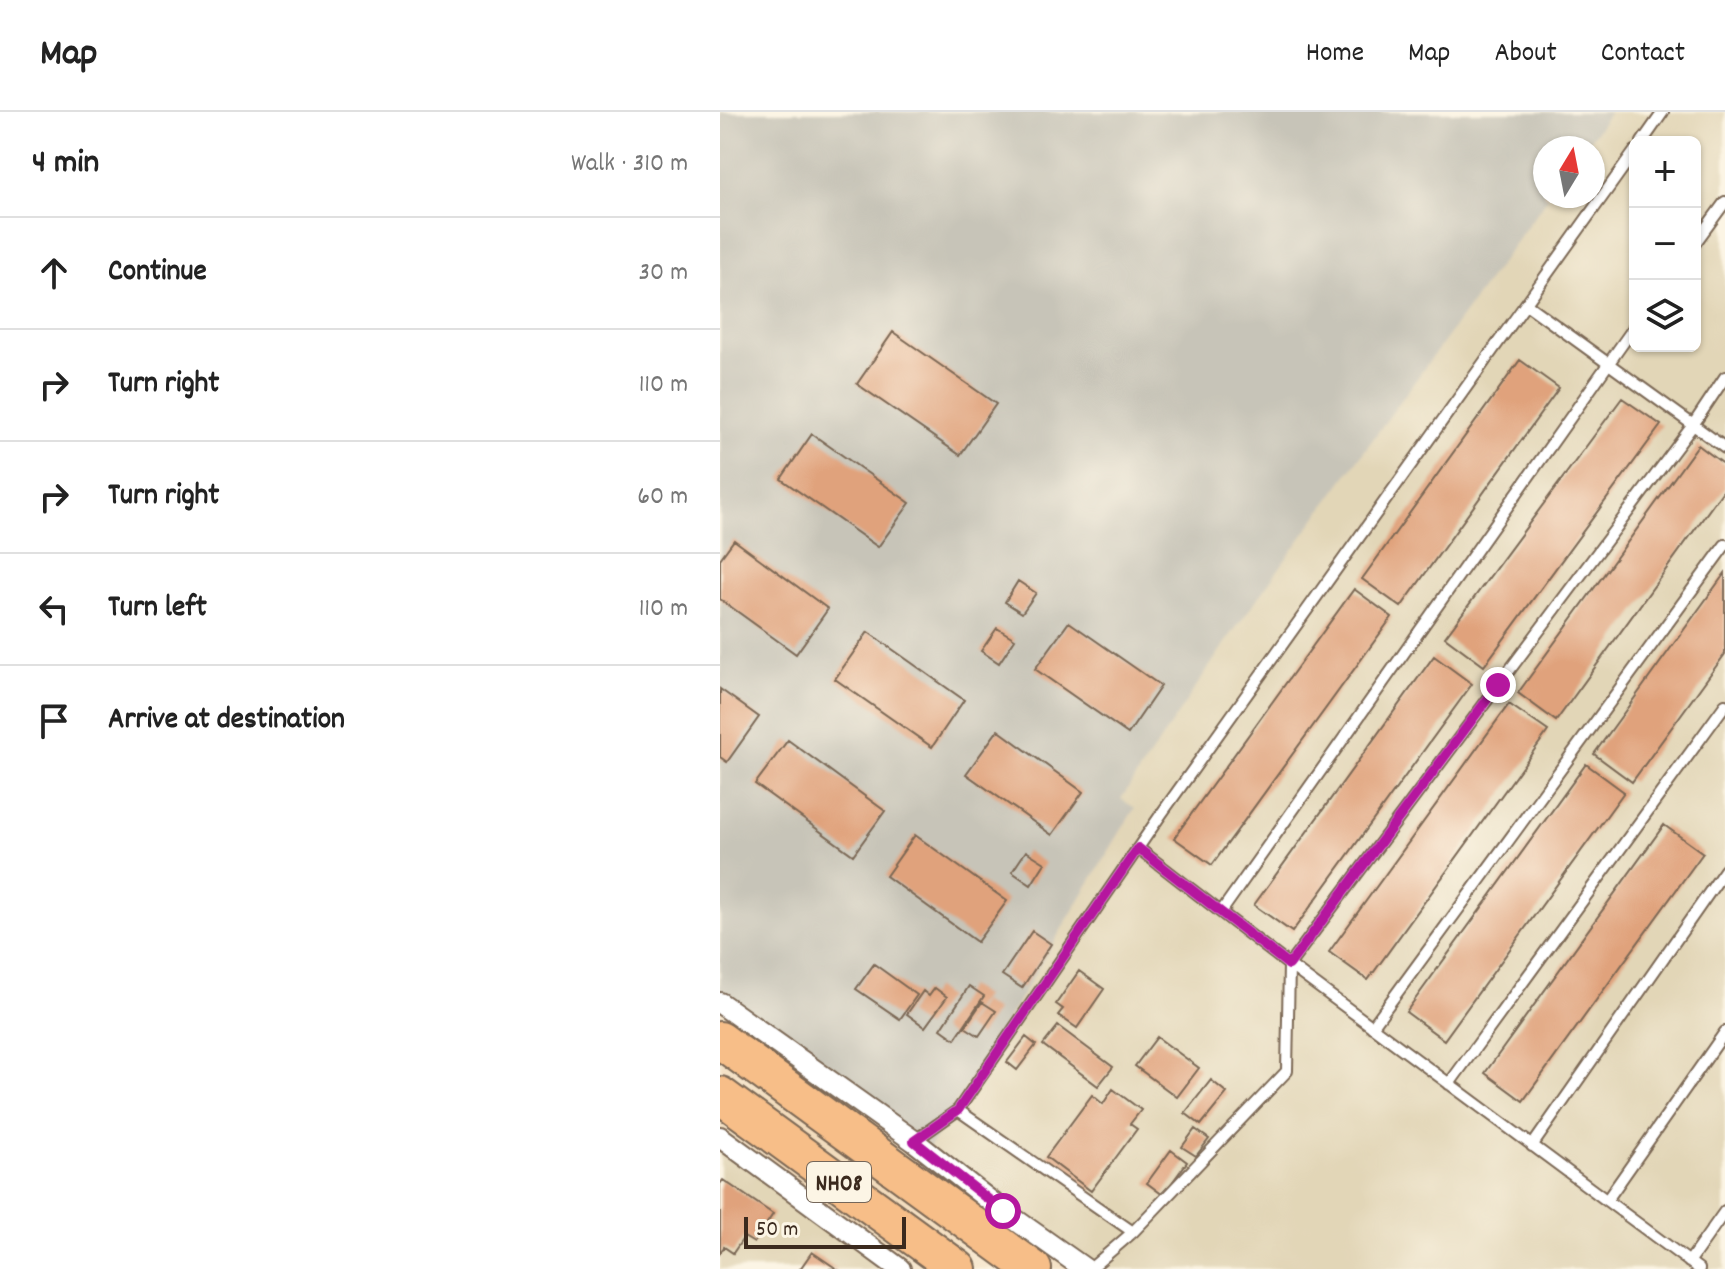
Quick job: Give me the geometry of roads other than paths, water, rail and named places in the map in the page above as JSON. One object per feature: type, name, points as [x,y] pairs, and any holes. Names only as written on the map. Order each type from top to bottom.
[{"type":"highway","name":"NH08","points":[[720,1040],[1033,1269]]},
{"type":"highway","name":"NH08","points":[[720,1095],[958,1269]]},
{"type":"street","points":[[720,1003],[914,1141],[1003,1211],[1088,1269]]},
{"type":"street","points":[[720,1137],[900,1269]]},
{"type":"lane","points":[[1646,136],[1663,112]]},
{"type":"lane","points":[[914,1141],[958,1110],[1138,848],[1629,159]]},
{"type":"lane","points":[[1701,235],[1725,202]]},
{"type":"lane","points":[[1526,304],[1725,448]]},
{"type":"lane","points":[[1221,912],[1629,334]]},
{"type":"lane","points":[[1088,1269],[1133,1232],[1287,1071],[1289,965],[1693,425],[1725,377]]},
{"type":"lane","points":[[1372,1027],[1725,545]]},
{"type":"lane","points":[[1449,1084],[1725,705]]},
{"type":"lane","points":[[1138,848],[1289,965],[1694,1266],[1725,1211]]},
{"type":"lane","points":[[1532,1146],[1725,870]]},
{"type":"lane","points":[[1607,1200],[1725,1032]]},
{"type":"lane","points":[[958,1110],[1133,1232]]}]
